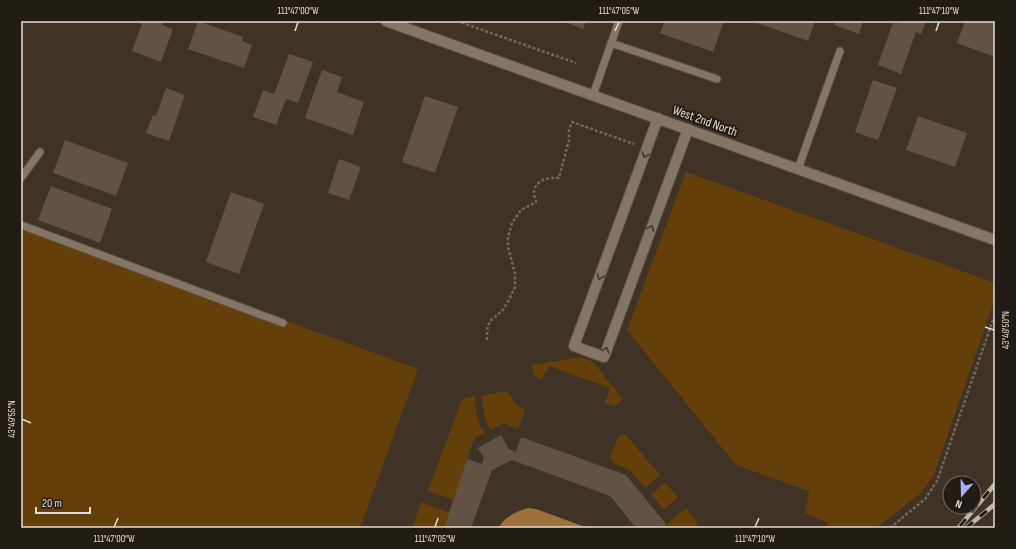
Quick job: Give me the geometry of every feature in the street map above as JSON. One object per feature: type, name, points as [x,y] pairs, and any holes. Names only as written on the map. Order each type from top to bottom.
[{"type":"street","name":"West 2nd North","points":[[386,21],[407,24],[593,95],[995,239]]},
{"type":"street","points":[[658,118],[574,346],[604,357],[688,129]]},
{"type":"lane","points":[[593,95],[619,21]]},
{"type":"lane","points":[[611,43],[717,79]]},
{"type":"lane","points":[[798,169],[840,51]]},
{"type":"lane","points":[[21,178],[40,152]]},
{"type":"lane","points":[[21,225],[283,323]]},
{"type":"path","points":[[457,21],[576,63]]},
{"type":"path","points":[[487,340],[487,330],[490,321],[502,311],[510,300],[515,287],[515,274],[508,247],[508,237],[512,223],[521,210],[536,202],[534,192],[538,183],[546,178],[559,178],[572,122],[635,144]]},
{"type":"path","points":[[890,528],[925,499],[937,481],[995,314]]},
{"type":"shaded area","points":[[686,172],[995,283],[995,299],[933,477],[921,493],[876,528],[826,528],[828,523],[805,513],[809,491],[736,465],[627,330]]},
{"type":"shaded area","points":[[21,224],[418,369],[360,528],[21,528]]},
{"type":"shaded area","points":[[581,357],[593,362],[623,399],[615,406],[605,403],[610,388],[549,366],[542,380],[534,376],[531,365]]},
{"type":"shaded area","points":[[507,391],[514,402],[525,410],[518,429],[504,423],[490,430],[485,417],[481,396]]},
{"type":"shaded area","points":[[474,396],[478,420],[484,433],[474,438],[454,500],[428,491],[462,399]]},
{"type":"shaded area","points":[[625,434],[660,475],[645,488],[630,470],[615,464],[610,457],[619,436]]},
{"type":"shaded area","points":[[665,483],[678,497],[664,509],[651,495]]},
{"type":"shaded area","points":[[421,502],[450,513],[444,528],[412,528]]},
{"type":"shaded area","points":[[528,508],[536,509],[588,528],[499,528],[507,518]]},
{"type":"shaded area","points":[[686,508],[698,523],[696,528],[662,528]]},
{"type":"building","points":[[135,21],[164,21],[162,25],[173,29],[161,62],[132,51],[142,24]]},
{"type":"building","points":[[198,21],[243,37],[242,41],[252,45],[244,68],[188,49]]},
{"type":"building","points":[[563,21],[586,21],[583,29]]},
{"type":"building","points":[[665,21],[724,21],[713,52],[660,33]]},
{"type":"building","points":[[758,21],[815,21],[808,41],[757,23]]},
{"type":"building","points":[[836,21],[863,21],[859,34],[834,25]]},
{"type":"building","points":[[898,21],[926,21],[921,34],[916,32],[901,74],[878,65],[893,22],[897,24]]},
{"type":"building","points":[[965,21],[995,21],[995,57],[957,43]]},
{"type":"building","points":[[289,54],[313,62],[298,103],[286,99],[276,125],[253,117],[263,90],[274,94]]},
{"type":"building","points":[[322,70],[342,77],[337,92],[364,102],[353,135],[305,118]]},
{"type":"building","points":[[873,80],[897,88],[878,140],[855,132]]},
{"type":"building","points":[[166,88],[185,95],[169,141],[146,133],[153,115],[156,116]]},
{"type":"building","points":[[425,96],[458,107],[435,173],[402,162]]},
{"type":"building","points":[[918,116],[967,133],[955,167],[906,150]]},
{"type":"building","points":[[65,140],[128,163],[116,196],[53,173]]},
{"type":"building","points":[[339,159],[361,167],[349,200],[328,193]]},
{"type":"building","points":[[51,186],[112,209],[100,243],[38,220]]},
{"type":"building","points":[[231,192],[264,204],[239,274],[206,262]]},
{"type":"building","points":[[501,435],[509,449],[516,452],[521,437],[626,475],[666,524],[662,528],[636,528],[610,496],[512,460],[492,470],[471,528],[444,528],[467,459],[482,464],[484,458],[478,448]]},
{"type":"railway","points":[[960,526],[995,484]]},
{"type":"railway","points":[[966,528],[995,504]]}]
